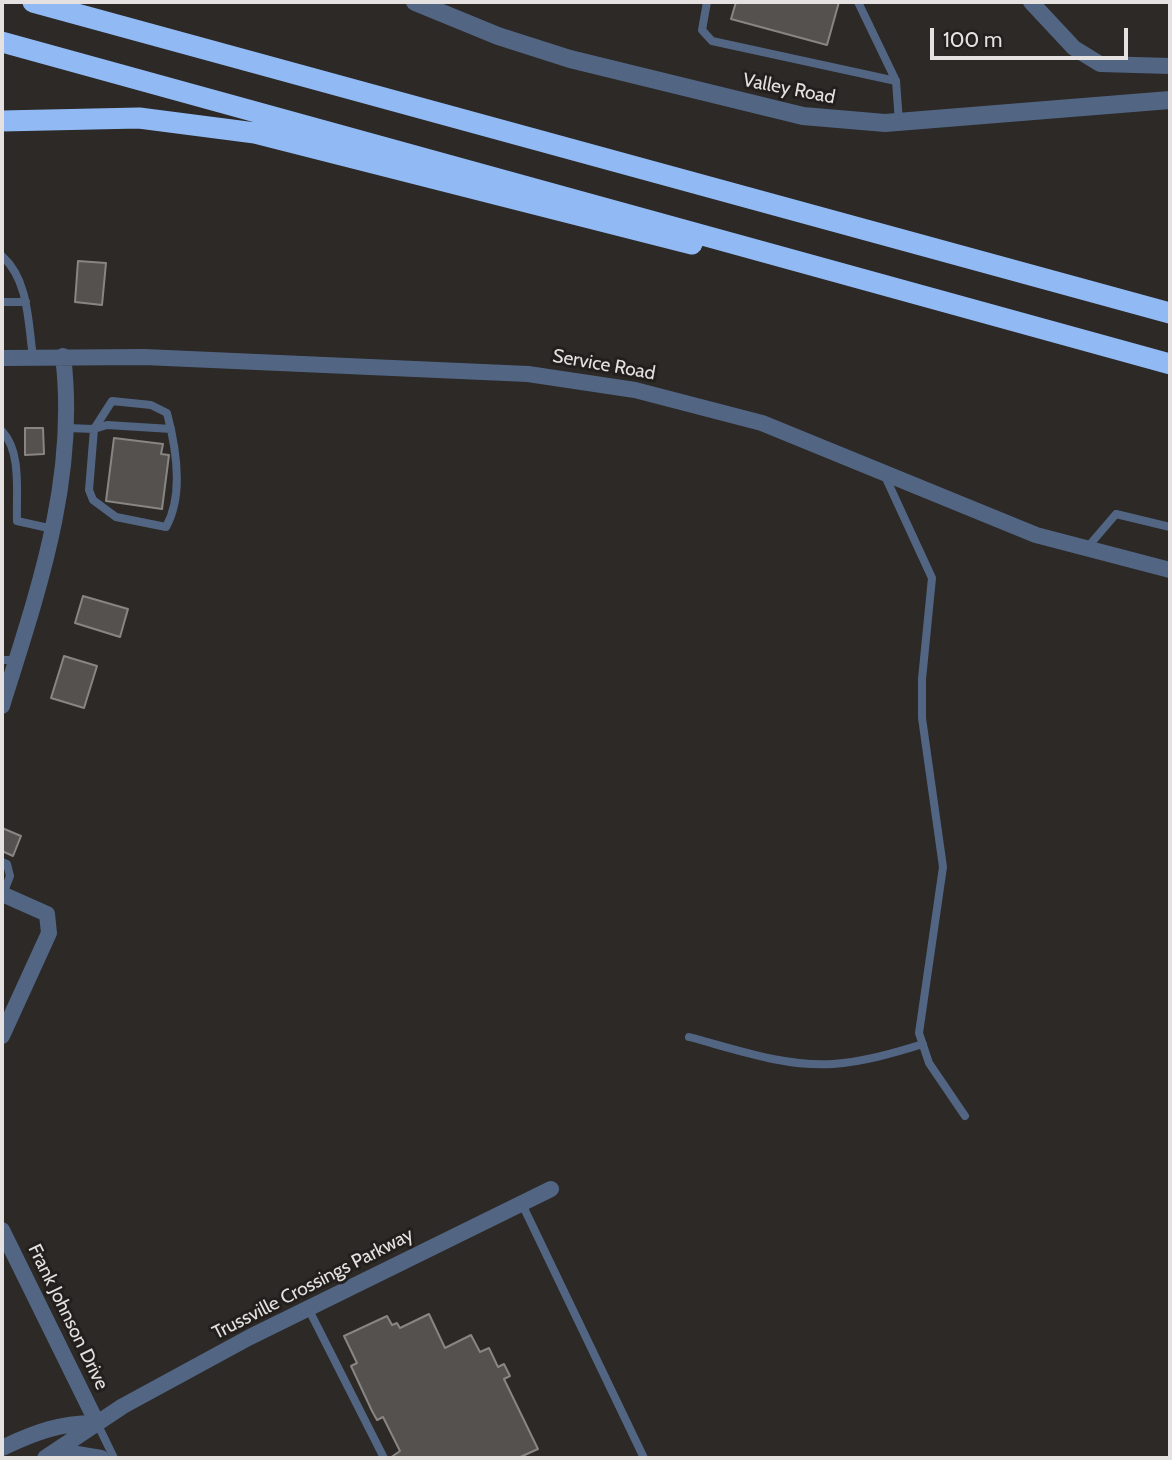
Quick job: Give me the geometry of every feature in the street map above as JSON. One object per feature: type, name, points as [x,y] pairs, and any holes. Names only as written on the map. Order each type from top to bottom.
[{"type":"highway","points":[[33,2],[1170,313]]},
{"type":"highway","points":[[80,2],[170,39]]},
{"type":"highway","points":[[2,42],[892,285],[1170,364]]},
{"type":"highway","points":[[2,121],[139,118],[255,133],[711,250],[892,285]]},
{"type":"street","name":"Valley Road","points":[[415,2],[442,8],[570,59],[803,116],[899,122],[1170,100]]},
{"type":"street","points":[[1031,2],[1074,48],[1100,64],[1170,66]]},
{"type":"street","points":[[2,706],[9,660],[53,530],[67,451],[64,356]]},
{"type":"street","name":"Service Road","points":[[2,358],[64,356],[362,366],[558,377],[635,390],[762,423],[1036,535],[1170,570]]},
{"type":"street","points":[[2,894],[47,914],[48,933],[2,1037]]},
{"type":"street","name":"Trussville Crossings Parkway","points":[[52,1455],[97,1423],[239,1344],[551,1189]]},
{"type":"street","name":"Frank Johnson Drive","points":[[2,1230],[97,1423]]},
{"type":"street","name":"Trussville Crossings Parkway","points":[[2,1448],[35,1432],[77,1422],[97,1423]]},
{"type":"street","points":[[52,1455],[101,1458]]},
{"type":"lane","points":[[707,2],[702,30],[712,41],[896,82]]},
{"type":"lane","points":[[858,2],[896,82],[899,122]]},
{"type":"lane","points":[[2,256],[16,274],[26,302],[33,357]]},
{"type":"lane","points":[[2,302],[26,302]]},
{"type":"lane","points":[[112,401],[162,408],[167,413],[178,462],[173,516],[166,527],[116,517],[93,500],[89,490],[94,429],[112,401]]},
{"type":"lane","points":[[67,428],[94,429],[107,425],[172,429]]},
{"type":"lane","points":[[2,431],[10,440],[14,458],[18,521],[53,530]]},
{"type":"lane","points":[[883,472],[932,578],[922,679],[922,718],[943,867],[919,1033],[929,1063],[965,1116]]},
{"type":"lane","points":[[1086,549],[1116,513],[1170,527]]},
{"type":"lane","points":[[2,862],[7,864],[10,876],[2,894]]},
{"type":"lane","points":[[689,1037],[773,1059],[832,1064],[923,1044]]},
{"type":"lane","points":[[522,1204],[644,1458]]},
{"type":"lane","points":[[309,1310],[384,1458]]},
{"type":"lane","points":[[97,1423],[114,1458]]},
{"type":"building","points":[[736,2],[839,2],[827,45],[731,19]]},
{"type":"building","points":[[78,261],[106,263],[102,305],[75,302]]},
{"type":"building","points":[[25,428],[43,428],[44,454],[25,455]]},
{"type":"building","points":[[114,438],[163,444],[161,454],[169,455],[162,509],[106,501]]},
{"type":"building","points":[[83,596],[128,609],[120,637],[75,623]]},
{"type":"building","points":[[64,656],[97,666],[84,708],[51,698]]},
{"type":"building","points":[[2,828],[21,836],[13,856],[2,851]]},
{"type":"building","points":[[429,1314],[445,1348],[471,1335],[480,1352],[489,1348],[498,1367],[504,1364],[510,1376],[504,1379],[538,1449],[518,1458],[390,1458],[400,1451],[383,1417],[377,1420],[372,1411],[351,1366],[357,1363],[344,1336],[387,1316],[392,1325],[397,1323],[400,1328]]}]
